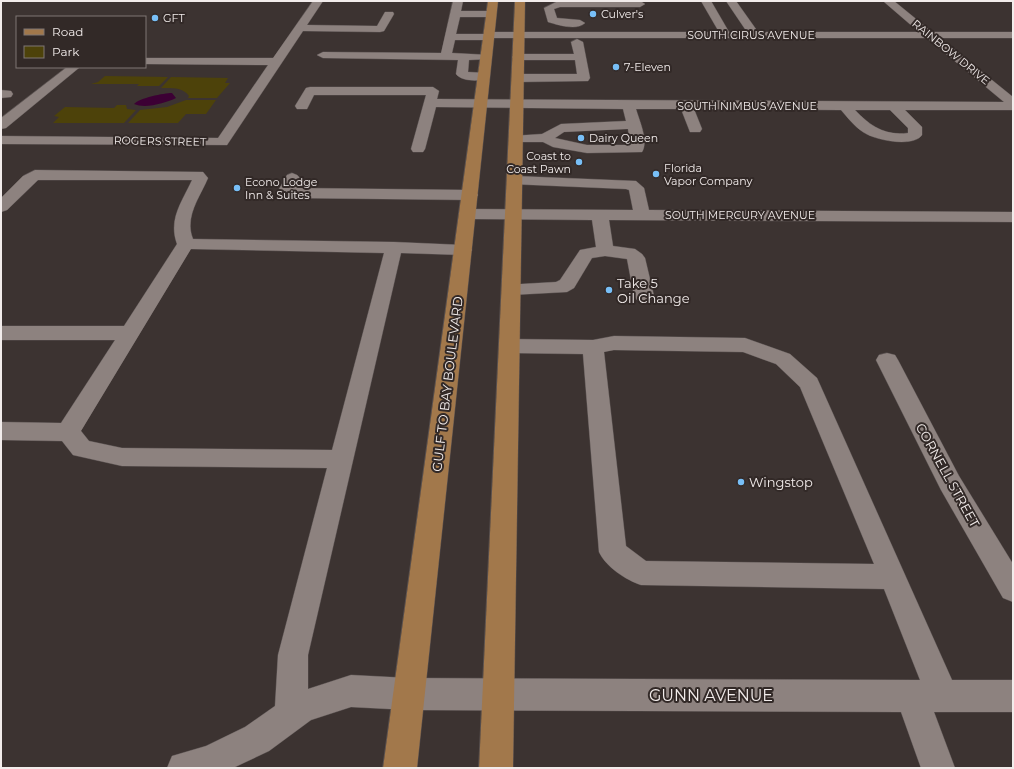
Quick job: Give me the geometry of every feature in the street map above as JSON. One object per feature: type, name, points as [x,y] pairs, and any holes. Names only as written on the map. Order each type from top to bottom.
[{"type":"main road","name":"GULF TO BAY BOULEVARD","points":[[400,768],[493,1]]},
{"type":"main road","points":[[496,768],[520,1]]},
{"type":"street","name":"ROGERS STREET","points":[[1,140],[222,142],[318,1]]},
{"type":"street","points":[[446,56],[458,1]]},
{"type":"street","points":[[706,1],[726,35]]},
{"type":"street","points":[[731,1],[755,35]]},
{"type":"street","name":"RAINBOW DRIVE","points":[[888,1],[1013,103]]},
{"type":"street","points":[[587,23],[565,23],[552,20],[549,8],[558,3],[640,2],[651,35]]},
{"type":"street","points":[[299,28],[380,29],[389,14]]},
{"type":"street","points":[[455,14],[492,14]]},
{"type":"street","points":[[560,35],[565,23]]},
{"type":"street","points":[[330,40],[336,29]]},
{"type":"street","name":"SOUTH CIRUS AVENUE","points":[[451,32],[519,35],[1013,35]]},
{"type":"street","points":[[518,78],[584,78],[576,35]]},
{"type":"street","points":[[323,55],[486,56]]},
{"type":"street","points":[[464,56],[462,74],[467,76],[484,76]]},
{"type":"street","points":[[518,57],[580,57]]},
{"type":"street","points":[[146,61],[277,62]]},
{"type":"street","points":[[1,125],[73,68]]},
{"type":"street","points":[[302,106],[310,91],[433,91],[418,149]]},
{"type":"street","name":"SOUTH NIMBUS AVENUE","points":[[430,103],[686,106],[1013,106]]},
{"type":"street","points":[[516,139],[545,138],[558,144],[587,149],[637,150],[637,138],[628,105]]},
{"type":"street","points":[[686,106],[695,129]]},
{"type":"street","points":[[845,106],[862,126],[873,133],[885,137],[906,138],[915,135],[915,127],[894,106]]},
{"type":"street","points":[[545,138],[561,128],[633,125]]},
{"type":"street","points":[[1,207],[28,179],[35,175],[198,175],[200,178],[182,213],[182,236],[186,244]]},
{"type":"street","points":[[292,178],[287,189],[294,193],[470,195]]},
{"type":"street","points":[[515,181],[620,182],[630,184],[636,188],[642,215]]},
{"type":"street","name":"SOUTH MERCURY AVENUE","points":[[468,214],[1013,217]]},
{"type":"street","points":[[600,215],[605,251]]},
{"type":"street","points":[[186,244],[394,247],[463,250]]},
{"type":"street","points":[[68,432],[186,244]]},
{"type":"street","points":[[291,715],[293,655],[394,247]]},
{"type":"street","points":[[511,289],[560,288],[567,284],[586,254],[605,251],[629,253],[636,258],[644,296]]},
{"type":"street","points":[[1,333],[129,334]]},
{"type":"street","points":[[509,346],[593,347],[614,343],[745,345],[783,359],[809,383],[893,576],[928,696],[938,768]]},
{"type":"street","points":[[593,347],[613,552],[641,573],[893,576]]},
{"type":"street","name":"CORNELL STREET","points":[[887,360],[950,483],[1013,589]]},
{"type":"street","points":[[1,431],[68,432],[82,449],[122,457],[342,459]]},
{"type":"street","name":"GUNN AVENUE","points":[[184,768],[209,762],[257,739],[302,708],[351,691],[409,694],[1013,696]]},
{"type":"green space","points":[[105,76],[168,77],[159,86],[137,86],[139,84],[91,84],[98,82]]},
{"type":"green space","points":[[171,77],[228,78],[225,83],[230,83],[217,98],[188,98],[189,96],[184,91],[173,88],[161,88]]},
{"type":"green space","points":[[186,100],[216,100],[206,114],[186,114],[178,123],[128,123],[140,110],[167,107]]},
{"type":"green space","points":[[117,105],[126,105],[127,109],[136,110],[124,123],[53,123],[59,117],[54,116],[65,107],[114,108]]},
{"type":"shaded area","points":[[172,93],[176,98],[167,102],[149,106],[134,104],[146,98]]},
{"type":"place","name":"Culver's","points":[[593,14]]},
{"type":"place","name":"GFT","points":[[155,18]]},
{"type":"place","name":"7-Eleven","points":[[616,67]]},
{"type":"place","name":"Dairy Queen","points":[[581,138]]},
{"type":"place","name":"Coast to Coast Pawn","points":[[579,162]]},
{"type":"place","name":"Florida Vapor Company","points":[[656,174]]},
{"type":"place","name":"Econo Lodge Inn & Suites","points":[[237,188]]},
{"type":"place","name":"Take 5 Oil Change","points":[[609,290]]},
{"type":"place","name":"Wingstop","points":[[741,482]]}]
